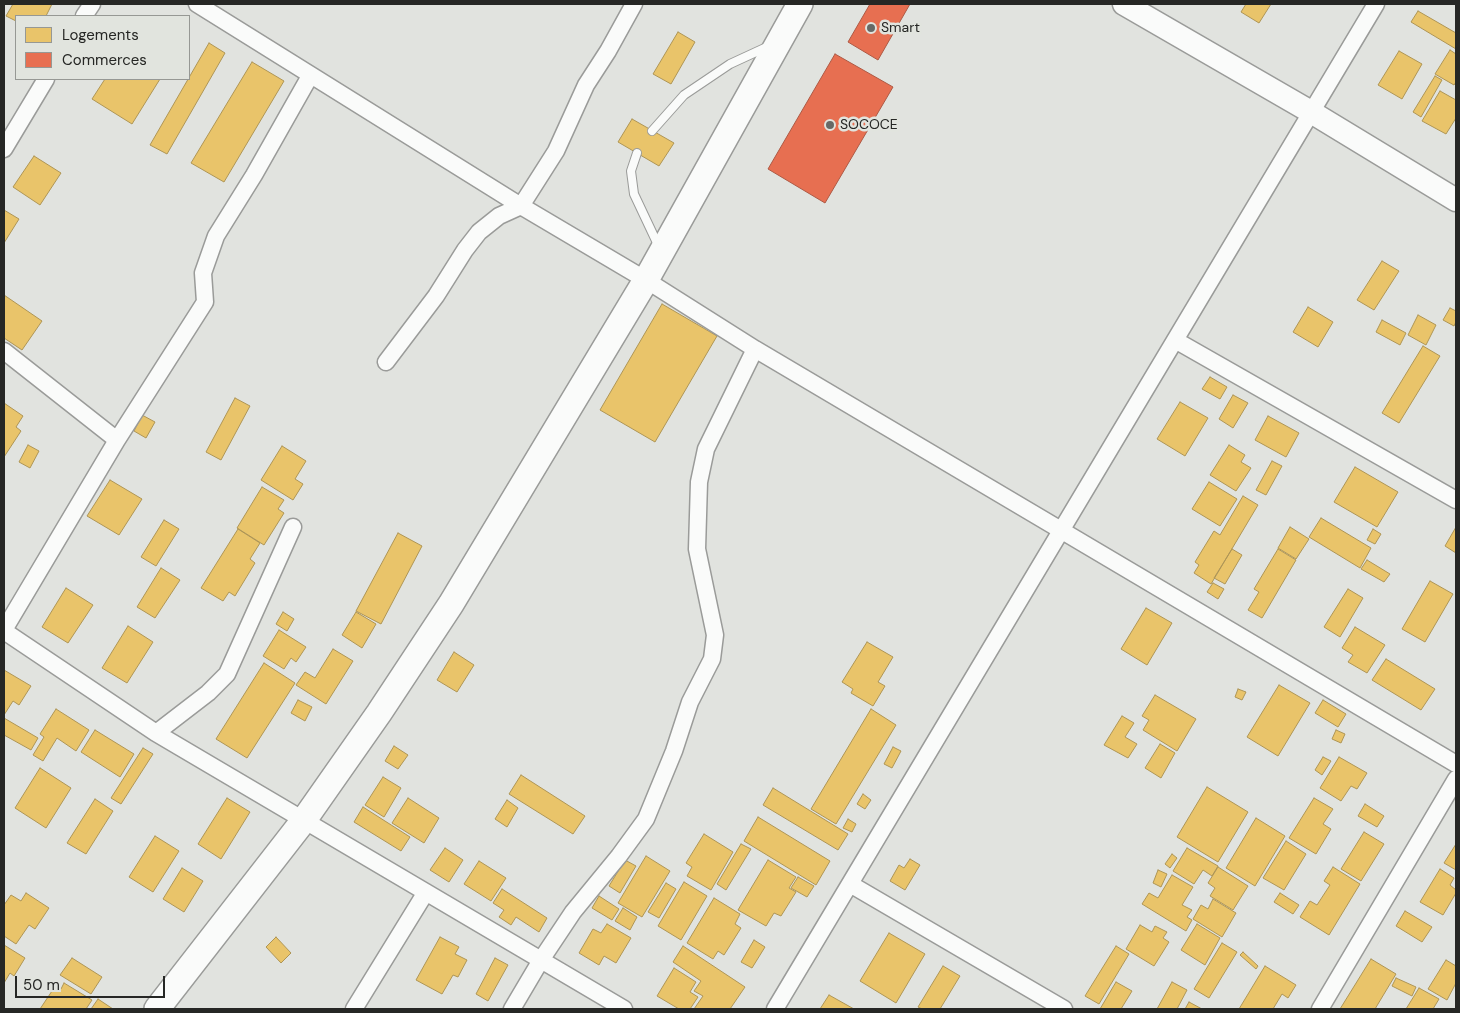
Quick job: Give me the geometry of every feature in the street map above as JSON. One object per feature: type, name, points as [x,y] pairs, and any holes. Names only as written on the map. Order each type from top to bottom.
[{"type":"main road","points":[[157,1009],[304,820],[379,713],[451,604],[646,280],[777,42],[800,4]]},
{"type":"street","points":[[85,15],[92,4]]},
{"type":"street","points":[[197,4],[310,76],[521,206],[646,280],[755,349],[1456,764]]},
{"type":"street","points":[[386,362],[436,296],[465,250],[479,232],[499,216],[521,206],[556,151],[586,85],[608,51],[634,4]]},
{"type":"street","points":[[1124,4],[1311,112],[1456,200]]},
{"type":"street","points":[[775,1009],[1376,4]]},
{"type":"street","points":[[310,76],[254,175],[216,236],[203,273],[205,302],[118,440],[4,631],[156,733],[624,1009]]},
{"type":"street","points":[[4,149],[45,80]]},
{"type":"street","points":[[1175,340],[1456,500]]},
{"type":"street","points":[[512,1009],[541,960],[573,912],[619,856],[646,819],[674,750],[690,702],[712,660],[715,635],[697,549],[699,482],[706,449],[755,349]]},
{"type":"street","points":[[4,351],[118,440]]},
{"type":"street","points":[[156,733],[208,693],[227,674],[293,527]]},
{"type":"street","points":[[1320,1009],[1456,779]]},
{"type":"street","points":[[850,884],[1064,1009]]},
{"type":"street","points":[[354,1009],[426,892]]},
{"type":"lane","points":[[652,130],[684,95],[730,64],[777,42]]},
{"type":"lane","points":[[637,153],[632,171],[634,194],[661,252]]},
{"type":"building: Logements","points":[[13,4],[52,4],[46,15],[15,15],[15,20],[6,16]]},
{"type":"building: Logements","points":[[1246,4],[1271,4],[1259,23],[1241,12]]},
{"type":"building: Logements","points":[[1418,11],[1456,33],[1456,49],[1411,22]]},
{"type":"building: Logements","points":[[678,32],[695,42],[671,84],[653,74]]},
{"type":"building: Logements","points":[[209,43],[225,53],[167,154],[150,145],[188,80],[190,80],[190,76]]},
{"type":"building: Logements","points":[[1450,50],[1456,54],[1456,82],[1454,85],[1435,74]]},
{"type":"building: Logements","points":[[1399,51],[1422,64],[1402,99],[1378,85]]},
{"type":"building: Logements","points":[[252,62],[284,81],[224,182],[191,163]]},
{"type":"building: Logements","points":[[1435,76],[1442,80],[1421,117],[1413,112]]},
{"type":"building: Logements","points":[[104,80],[159,80],[132,124],[92,99]]},
{"type":"building: Logements","points":[[1440,91],[1456,100],[1456,118],[1446,134],[1422,121]]},
{"type":"building: Logements","points":[[632,119],[674,143],[659,166],[618,142]]},
{"type":"building: Logements","points":[[34,156],[61,173],[40,205],[13,187]]},
{"type":"building: Logements","points":[[4,210],[19,219],[4,243]]},
{"type":"building: Logements","points":[[1382,261],[1399,271],[1374,310],[1357,300]]},
{"type":"building: Logements","points":[[4,295],[42,321],[22,350],[4,338]]},
{"type":"building: Logements","points":[[662,304],[717,336],[655,442],[600,410]]},
{"type":"building: Logements","points":[[1308,307],[1333,322],[1318,347],[1293,332]]},
{"type":"building: Logements","points":[[1450,308],[1456,311],[1454,326],[1443,320]]},
{"type":"building: Logements","points":[[1418,315],[1436,325],[1426,345],[1408,335]]},
{"type":"building: Logements","points":[[1382,320],[1406,333],[1400,345],[1376,332]]},
{"type":"building: Logements","points":[[1423,346],[1440,356],[1399,423],[1382,413]]},
{"type":"building: Logements","points":[[1210,377],[1227,387],[1220,399],[1202,389]]},
{"type":"building: Logements","points":[[1233,395],[1248,403],[1233,428],[1219,419]]},
{"type":"building: Logements","points":[[235,398],[250,406],[221,460],[206,452]]},
{"type":"building: Logements","points":[[1180,402],[1208,418],[1185,456],[1157,439]]},
{"type":"building: Logements","points":[[4,403],[23,416],[16,427],[21,431],[4,457]]},
{"type":"building: Logements","points":[[142,415],[155,422],[146,438],[134,431]]},
{"type":"building: Logements","points":[[1268,416],[1299,433],[1286,457],[1255,440]]},
{"type":"building: Logements","points":[[28,445],[39,451],[30,468],[19,462]]},
{"type":"building: Logements","points":[[1229,445],[1245,455],[1241,462],[1251,468],[1236,491],[1210,475]]},
{"type":"building: Logements","points":[[282,446],[306,461],[295,479],[303,484],[293,500],[261,480]]},
{"type":"building: Logements","points":[[1272,461],[1282,466],[1266,495],[1256,490]]},
{"type":"building: Logements","points":[[1355,467],[1398,492],[1377,527],[1334,502]]},
{"type":"building: Logements","points":[[110,480],[142,499],[119,535],[87,516]]},
{"type":"building: Logements","points":[[1209,482],[1237,499],[1220,526],[1192,509]]},
{"type":"building: Logements","points":[[262,487],[284,500],[278,509],[284,513],[264,545],[237,528]]},
{"type":"building: Logements","points":[[1243,496],[1258,505],[1211,584],[1194,573],[1199,565],[1195,562],[1214,531],[1220,535]]},
{"type":"building: Logements","points":[[1321,518],[1371,548],[1360,568],[1309,537]]},
{"type":"building: Logements","points":[[164,520],[179,529],[156,566],[141,557]]},
{"type":"building: Logements","points":[[1290,527],[1309,539],[1296,559],[1278,548]]},
{"type":"building: Logements","points":[[1456,527],[1456,553],[1445,546]]},
{"type":"building: Logements","points":[[238,529],[260,543],[250,559],[255,563],[235,596],[229,592],[223,601],[201,588]]},
{"type":"building: Logements","points":[[1373,529],[1381,534],[1375,544],[1367,540]]},
{"type":"building: Logements","points":[[398,533],[422,546],[381,624],[356,611]]},
{"type":"building: Logements","points":[[1232,549],[1242,555],[1225,584],[1214,578]]},
{"type":"building: Logements","points":[[1278,549],[1296,560],[1262,618],[1248,610],[1259,592],[1254,589]]},
{"type":"building: Logements","points":[[1367,560],[1390,574],[1384,582],[1361,569]]},
{"type":"building: Logements","points":[[161,568],[180,580],[155,618],[137,607]]},
{"type":"building: Logements","points":[[1430,581],[1453,594],[1425,642],[1402,629]]},
{"type":"building: Logements","points":[[1213,583],[1224,589],[1218,599],[1207,592]]},
{"type":"building: Logements","points":[[66,588],[93,605],[68,643],[42,627]]},
{"type":"building: Logements","points":[[1348,589],[1363,598],[1340,637],[1324,627]]},
{"type":"building: Logements","points":[[1146,608],[1172,623],[1147,665],[1121,649]]},
{"type":"building: Logements","points":[[283,612],[294,619],[287,631],[276,624]]},
{"type":"building: Logements","points":[[356,612],[376,624],[362,648],[342,635]]},
{"type":"building: Logements","points":[[128,626],[153,642],[127,683],[102,668]]},
{"type":"building: Logements","points":[[1355,627],[1385,645],[1367,673],[1348,662],[1353,655],[1342,648]]},
{"type":"building: Logements","points":[[279,630],[306,647],[296,662],[291,658],[284,669],[263,656]]},
{"type":"building: Logements","points":[[867,642],[893,657],[878,682],[885,686],[873,706],[851,693],[853,689],[842,682]]},
{"type":"building: Logements","points":[[333,649],[353,661],[326,704],[296,685],[305,672],[315,678]]},
{"type":"building: Logements","points":[[454,652],[474,665],[457,692],[437,680]]},
{"type":"building: Logements","points":[[1386,659],[1435,689],[1421,710],[1372,680]]},
{"type":"building: Logements","points":[[264,663],[295,683],[247,758],[216,739]]},
{"type":"building: Logements","points":[[4,670],[31,686],[19,705],[13,701],[4,715]]},
{"type":"building: Logements","points":[[1279,685],[1310,703],[1278,756],[1247,737]]},
{"type":"building: Logements","points":[[1238,689],[1246,692],[1242,700],[1235,697]]},
{"type":"building: Logements","points":[[1155,695],[1196,719],[1177,751],[1143,730],[1149,720],[1142,716]]},
{"type":"building: Logements","points":[[298,700],[312,707],[305,721],[291,713]]},
{"type":"building: Logements","points":[[1323,700],[1346,714],[1338,727],[1315,713]]},
{"type":"building: Logements","points":[[56,709],[89,730],[76,751],[57,738],[43,761],[33,755],[44,737],[40,734]]},
{"type":"building: Logements","points":[[871,709],[896,725],[836,824],[811,809]]},
{"type":"building: Logements","points":[[1122,716],[1134,723],[1125,737],[1137,744],[1128,758],[1104,745]]},
{"type":"building: Logements","points":[[4,718],[38,738],[31,750],[4,735]]},
{"type":"building: Logements","points":[[95,730],[134,754],[120,777],[81,752]]},
{"type":"building: Logements","points":[[1336,730],[1345,734],[1341,743],[1332,739]]},
{"type":"building: Logements","points":[[1160,744],[1175,753],[1161,778],[1145,768]]},
{"type":"building: Logements","points":[[394,746],[408,755],[398,769],[385,761]]},
{"type":"building: Logements","points":[[893,747],[901,751],[892,768],[884,764]]},
{"type":"building: Logements","points":[[143,748],[153,754],[121,804],[111,798]]},
{"type":"building: Logements","points":[[1323,757],[1331,761],[1322,775],[1315,770]]},
{"type":"building: Logements","points":[[1339,757],[1367,773],[1357,789],[1351,786],[1341,801],[1320,788]]},
{"type":"building: Logements","points":[[40,768],[71,788],[46,828],[15,808]]},
{"type":"building: Logements","points":[[521,775],[585,816],[573,834],[509,794]]},
{"type":"building: Logements","points":[[383,777],[401,788],[384,817],[365,805]]},
{"type":"building: Logements","points":[[1207,787],[1248,812],[1218,862],[1177,837]]},
{"type":"building: Logements","points":[[773,788],[848,834],[838,850],[763,805]]},
{"type":"building: Logements","points":[[863,794],[871,800],[865,809],[857,804]]},
{"type":"building: Logements","points":[[227,798],[250,812],[221,859],[198,844]]},
{"type":"building: Logements","points":[[408,798],[439,818],[424,843],[392,823]]},
{"type":"building: Logements","points":[[1314,798],[1333,809],[1323,824],[1331,829],[1316,854],[1289,838]]},
{"type":"building: Logements","points":[[95,799],[113,811],[86,854],[67,843]]},
{"type":"building: Logements","points":[[507,800],[518,808],[507,827],[495,819]]},
{"type":"building: Logements","points":[[1365,804],[1384,816],[1377,827],[1358,816]]},
{"type":"building: Logements","points":[[363,807],[410,837],[401,851],[354,822]]},
{"type":"building: Logements","points":[[758,817],[830,861],[816,885],[744,841]]},
{"type":"building: Logements","points":[[1256,818],[1285,836],[1255,886],[1226,868]]},
{"type":"building: Logements","points":[[848,819],[856,824],[852,832],[843,828]]},
{"type":"building: Logements","points":[[1364,832],[1384,844],[1361,881],[1341,869]]},
{"type":"building: Logements","points":[[704,834],[733,852],[711,890],[687,876],[692,867],[686,863]]},
{"type":"building: Logements","points":[[155,836],[179,851],[153,892],[129,877]]},
{"type":"building: Logements","points":[[1286,841],[1306,854],[1284,890],[1263,878]]},
{"type":"building: Logements","points":[[741,844],[751,849],[726,890],[717,884]]},
{"type":"building: Logements","points":[[1456,844],[1456,870],[1444,863]]},
{"type":"building: Logements","points":[[445,848],[463,860],[449,882],[430,870]]},
{"type":"building: Logements","points":[[1187,848],[1218,866],[1212,876],[1203,870],[1194,884],[1173,871]]},
{"type":"building: Logements","points":[[1172,854],[1177,858],[1170,868],[1165,864]]},
{"type":"building: Logements","points":[[646,856],[670,871],[642,917],[618,903]]},
{"type":"building: Logements","points":[[910,859],[920,865],[905,890],[890,881],[899,865],[904,868]]},
{"type":"building: Logements","points":[[625,860],[636,866],[620,893],[609,886]]},
{"type":"building: Logements","points":[[768,860],[796,877],[789,888],[796,892],[781,916],[774,913],[766,926],[738,910]]},
{"type":"building: Logements","points":[[479,861],[506,878],[491,901],[464,884]]},
{"type":"building: Logements","points":[[1218,867],[1248,886],[1233,910],[1210,896],[1215,888],[1208,883]]},
{"type":"building: Logements","points":[[1333,867],[1360,884],[1329,935],[1300,917],[1310,901],[1317,905],[1330,885],[1324,881]]},
{"type":"building: Logements","points":[[182,868],[203,881],[184,912],[163,899]]},
{"type":"building: Logements","points":[[1440,869],[1454,878],[1450,885],[1456,890],[1443,915],[1420,902]]},
{"type":"building: Logements","points":[[1158,870],[1167,874],[1161,887],[1153,883]]},
{"type":"building: Logements","points":[[1172,875],[1193,887],[1182,905],[1192,910],[1187,917],[1192,920],[1186,931],[1142,904],[1149,893],[1158,898]]},
{"type":"building: Logements","points":[[798,877],[814,886],[807,897],[791,888]]},
{"type":"building: Logements","points":[[684,882],[707,896],[681,940],[658,926]]},
{"type":"building: Logements","points":[[666,883],[676,889],[659,918],[648,912]]},
{"type":"building: Logements","points":[[502,889],[547,918],[539,932],[516,917],[511,925],[499,917],[504,910],[493,903]]},
{"type":"building: Logements","points":[[26,893],[49,908],[35,929],[29,925],[16,944],[4,936],[4,905],[11,895],[21,901]]},
{"type":"building: Logements","points":[[1280,893],[1299,905],[1293,914],[1274,902]]},
{"type":"building: Logements","points":[[599,896],[619,909],[612,920],[592,908]]},
{"type":"building: Logements","points":[[714,898],[740,914],[735,924],[741,928],[724,955],[718,951],[713,959],[687,943]]},
{"type":"building: Logements","points":[[1213,899],[1236,913],[1222,937],[1193,919],[1201,905],[1208,909]]},
{"type":"building: Logements","points":[[623,908],[637,917],[630,930],[615,921]]},
{"type":"building: Logements","points":[[1405,911],[1432,927],[1422,942],[1396,926]]},
{"type":"building: Logements","points":[[607,924],[631,938],[616,963],[604,956],[599,965],[579,953],[593,929],[601,933]]},
{"type":"building: Logements","points":[[1197,924],[1220,938],[1205,965],[1181,950]]},
{"type":"building: Logements","points":[[1140,925],[1152,932],[1155,926],[1167,932],[1163,938],[1169,942],[1154,966],[1126,949]]},
{"type":"building: Logements","points":[[889,933],[925,954],[896,1003],[860,981]]},
{"type":"building: Logements","points":[[276,937],[291,953],[281,963],[266,947]]},
{"type":"building: Logements","points":[[440,937],[459,947],[455,954],[467,960],[458,977],[453,975],[442,994],[416,980]]},
{"type":"building: Logements","points":[[754,940],[765,947],[752,968],[741,962]]},
{"type":"building: Logements","points":[[1222,943],[1237,952],[1209,998],[1194,989]]},
{"type":"building: Logements","points":[[4,945],[25,958],[14,976],[10,973],[4,983]]},
{"type":"building: Logements","points":[[683,946],[745,987],[730,1009],[694,1009],[703,996],[694,991],[701,981],[673,962]]},
{"type":"building: Logements","points":[[1116,946],[1129,954],[1099,1004],[1085,996]]},
{"type":"building: Logements","points":[[1243,952],[1258,966],[1256,969],[1240,955]]},
{"type":"building: Logements","points":[[72,958],[102,977],[91,994],[60,975]]},
{"type":"building: Logements","points":[[495,958],[508,965],[488,1001],[476,994]]},
{"type":"building: Logements","points":[[1371,959],[1396,974],[1375,1009],[1340,1009]]},
{"type":"building: Logements","points":[[1446,960],[1456,966],[1456,983],[1447,1000],[1428,989]]},
{"type":"building: Logements","points":[[943,966],[960,976],[940,1009],[922,1009],[918,1007]]},
{"type":"building: Logements","points":[[1265,966],[1296,985],[1288,998],[1282,994],[1273,1009],[1239,1009]]},
{"type":"building: Logements","points":[[674,968],[696,982],[690,992],[698,997],[690,1009],[679,1009],[657,996]]},
{"type":"building: Logements","points":[[1396,978],[1416,987],[1412,996],[1392,986]]},
{"type":"building: Logements","points":[[1116,982],[1132,991],[1121,1009],[1100,1009]]},
{"type":"building: Logements","points":[[1172,982],[1187,990],[1177,1009],[1157,1009]]},
{"type":"building: Logements","points":[[64,983],[92,1000],[86,1009],[40,1009],[56,985],[61,989]]},
{"type":"building: Logements","points":[[1419,988],[1439,999],[1433,1009],[1406,1009]]},
{"type":"building: Logements","points":[[829,995],[854,1009],[820,1009]]},
{"type":"building: Logements","points":[[98,999],[113,1009],[91,1009]]},
{"type":"building: Logements","points":[[1189,1002],[1202,1009],[1185,1009]]},
{"type":"building: Commerces","points":[[870,4],[910,4],[878,60],[848,42]]},
{"type":"building: Commerces","points":[[835,54],[893,87],[825,203],[768,169]]},
{"type":"place","name":"Smart","points":[[871,28]]},
{"type":"place","name":"SOCOCE","points":[[830,125]]}]
